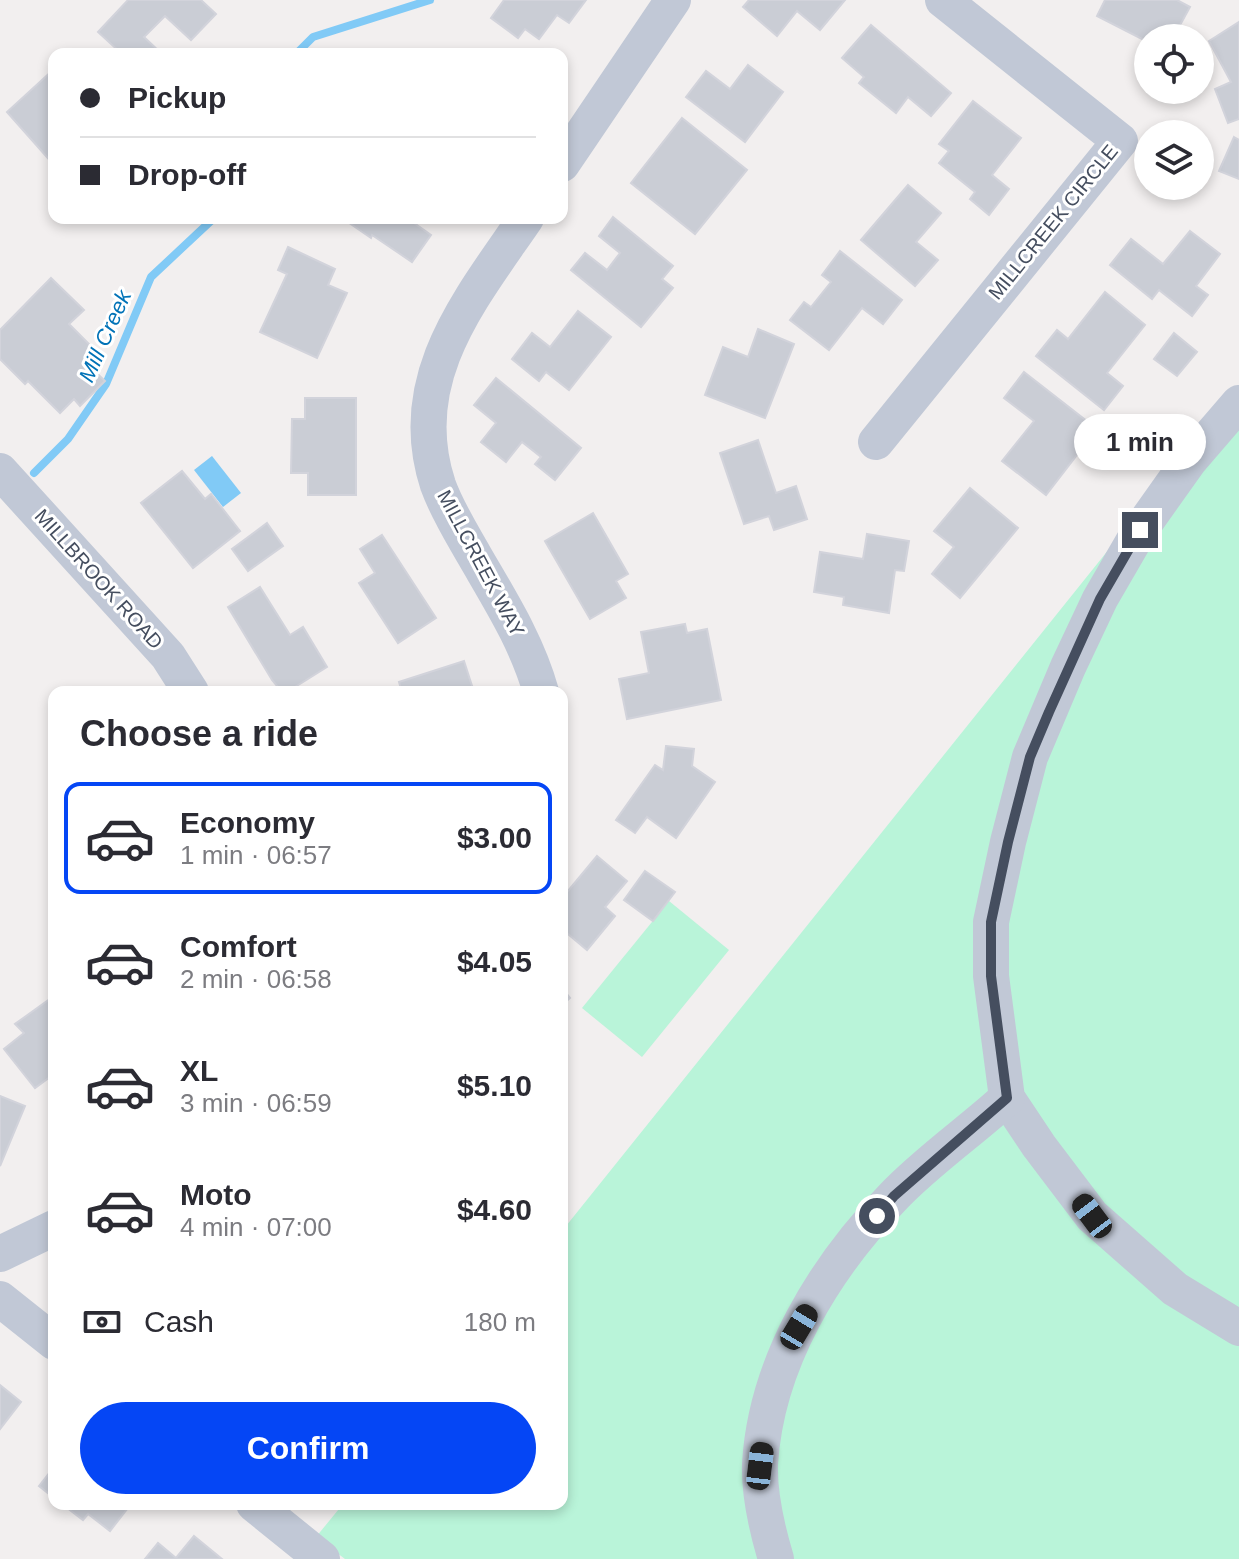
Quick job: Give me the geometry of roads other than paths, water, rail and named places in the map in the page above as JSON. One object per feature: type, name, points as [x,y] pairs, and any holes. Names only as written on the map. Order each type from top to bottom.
[{"type":"street","points":[[568,155],[673,0]]},
{"type":"street","name":"MILLCREEK CIRCLE","points":[[876,442],[1120,141],[943,0]]},
{"type":"street","name":"MILLCREEK WAY","points":[[522,224],[463,311],[450,336],[433,382],[428,404],[428,430],[431,459],[446,505],[522,639],[539,686]]},
{"type":"street","points":[[1239,403],[1189,461],[1140,530],[1100,599],[1030,757],[991,922],[991,976],[1007,1098],[1092,1216],[1175,1289],[1239,1328]]},
{"type":"street","name":"MILLBROOK ROAD","points":[[0,471],[168,656],[187,686]]},
{"type":"street","points":[[776,1559],[766,1526],[760,1466],[768,1401],[799,1327],[842,1255],[894,1196],[1007,1098]]},
{"type":"street","points":[[0,1254],[48,1231]]},
{"type":"street","points":[[0,1299],[48,1337]]},
{"type":"street","points":[[261,1510],[311,1556]]},
{"type":"water","points":[[212,456],[241,493],[223,507],[194,470]]},
{"type":"waterway","name":"Mill Creek","points":[[302,48],[313,37],[430,0]]},
{"type":"waterway","name":"Mill Creek","points":[[34,473],[68,439],[106,384],[151,277],[208,224]]}]
